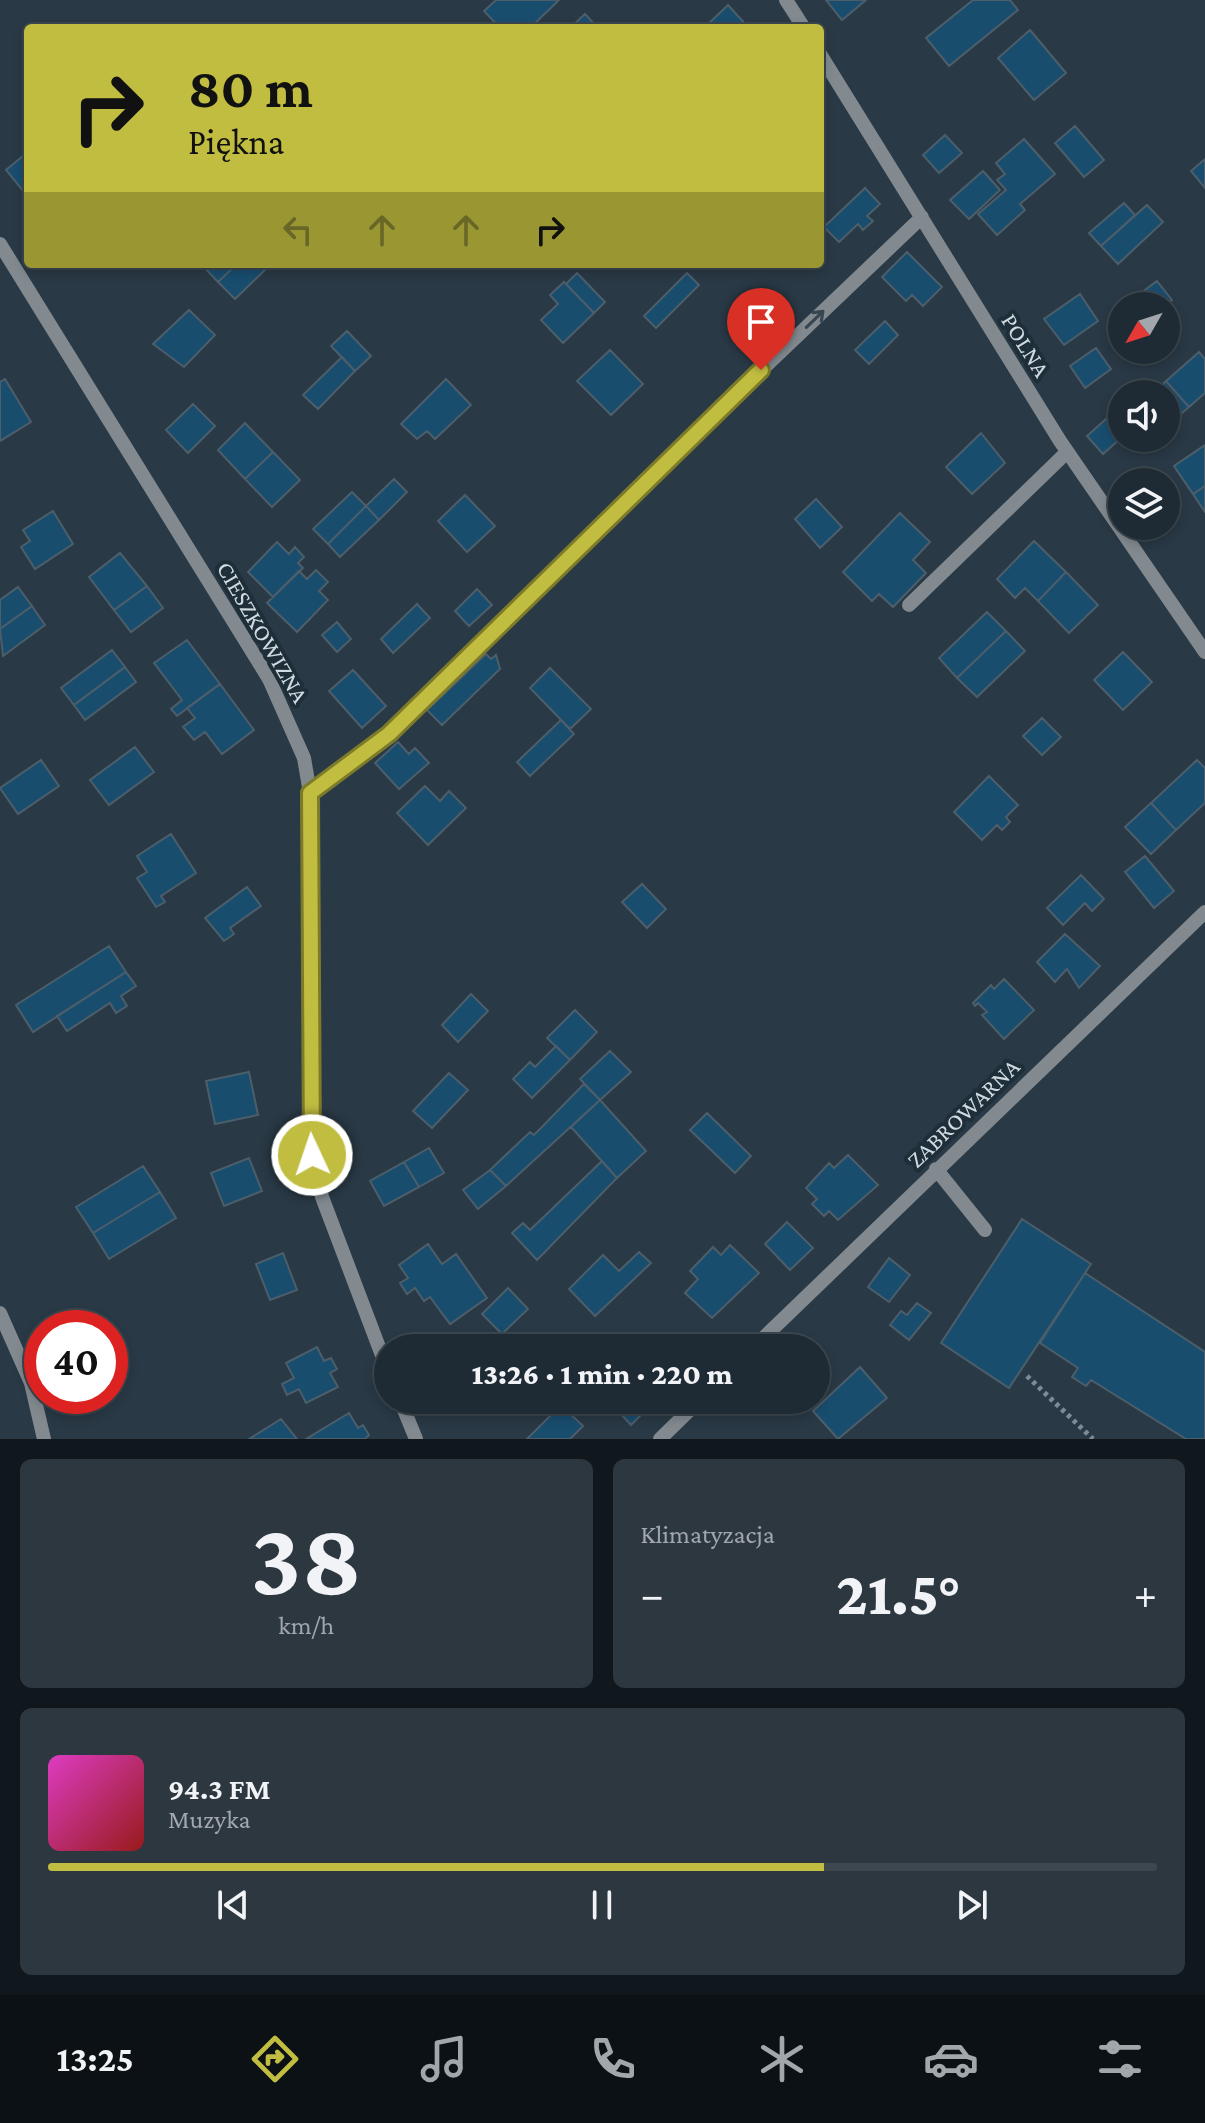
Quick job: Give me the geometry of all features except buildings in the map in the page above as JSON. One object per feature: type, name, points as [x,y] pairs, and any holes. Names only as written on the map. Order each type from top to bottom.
[{"type":"street","points":[[786,0],[801,24]]},
{"type":"street","name":"POLNA","points":[[824,60],[1067,452],[1205,652]]},
{"type":"street","points":[[310,793],[389,734],[624,501],[922,217]]},
{"type":"street","name":"CIESZKOWIZNA","points":[[0,244],[269,679],[304,758],[310,793],[312,1155],[322,1197],[374,1334]]},
{"type":"street","points":[[909,605],[1067,452]]},
{"type":"street","name":"ZABROWARNA","points":[[767,1334],[1205,912]]},
{"type":"street","points":[[936,1169],[985,1230]]},
{"type":"street","points":[[0,1313],[31,1383],[44,1439]]},
{"type":"street","points":[[406,1414],[416,1439]]},
{"type":"street","points":[[660,1439],[686,1414]]},
{"type":"path","points":[[1027,1376],[1093,1439]]},
{"type":"route","points":[[312,1155],[310,793],[389,734],[761,370]]}]
